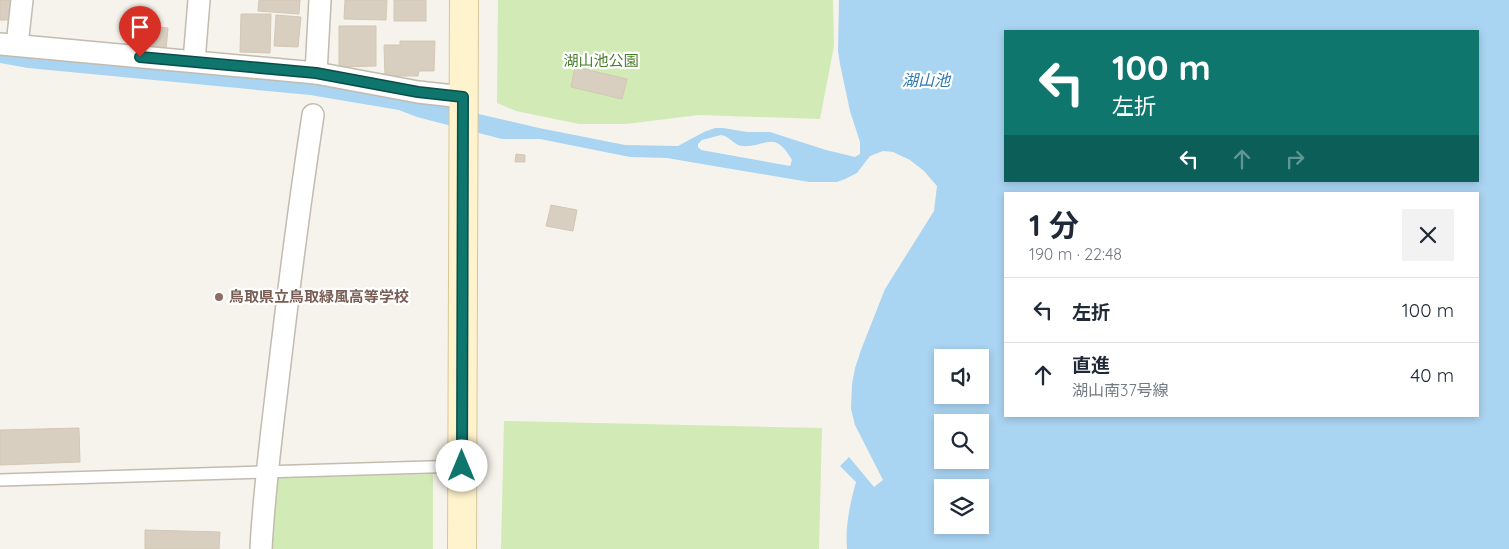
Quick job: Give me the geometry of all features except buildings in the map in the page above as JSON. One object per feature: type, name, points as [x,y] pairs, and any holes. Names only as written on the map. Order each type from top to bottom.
[{"type":"main road","points":[[462,549],[464,0]]},
{"type":"street","points":[[22,0],[9,45],[316,73],[418,92],[463,97]]},
{"type":"street","points":[[194,61],[199,0]]},
{"type":"street","points":[[316,73],[320,0]]},
{"type":"street","points":[[261,549],[267,472],[301,191],[313,115]]},
{"type":"lane","points":[[0,480],[462,466]]},
{"type":"green space","name":"湖山池公園","points":[[498,0],[833,0],[834,46],[820,119],[699,115],[626,124],[579,124],[516,111],[497,103]]},
{"type":"green space","points":[[504,421],[822,428],[819,549],[501,549]]},
{"type":"green space","points":[[433,474],[433,549],[266,549],[276,478]]},
{"type":"water","name":"湖山池","points":[[839,0],[1509,0],[1509,549],[847,549],[849,515],[856,482],[840,466],[849,457],[874,487],[883,480],[855,425],[851,409],[855,368],[885,289],[934,211],[937,186],[924,171],[910,160],[893,152],[883,151],[870,156],[857,173],[845,179],[837,182],[809,182],[667,158],[630,157],[540,139],[502,139],[417,117],[399,110],[310,95],[28,68],[0,63],[0,49],[302,77],[625,145],[678,146],[704,132],[715,128],[723,128],[747,132],[770,132],[855,157],[860,154],[860,142],[850,111],[838,51]],"holes":[[[721,135],[742,146],[775,142],[786,150],[792,160],[790,166],[701,150],[698,147],[702,140]]]},
{"type":"place","name":"鳥取県立鳥取緑風高等学校","points":[[219,297]]},
{"type":"route","points":[[140,57],[316,73],[418,92],[463,97],[462,466]]}]
